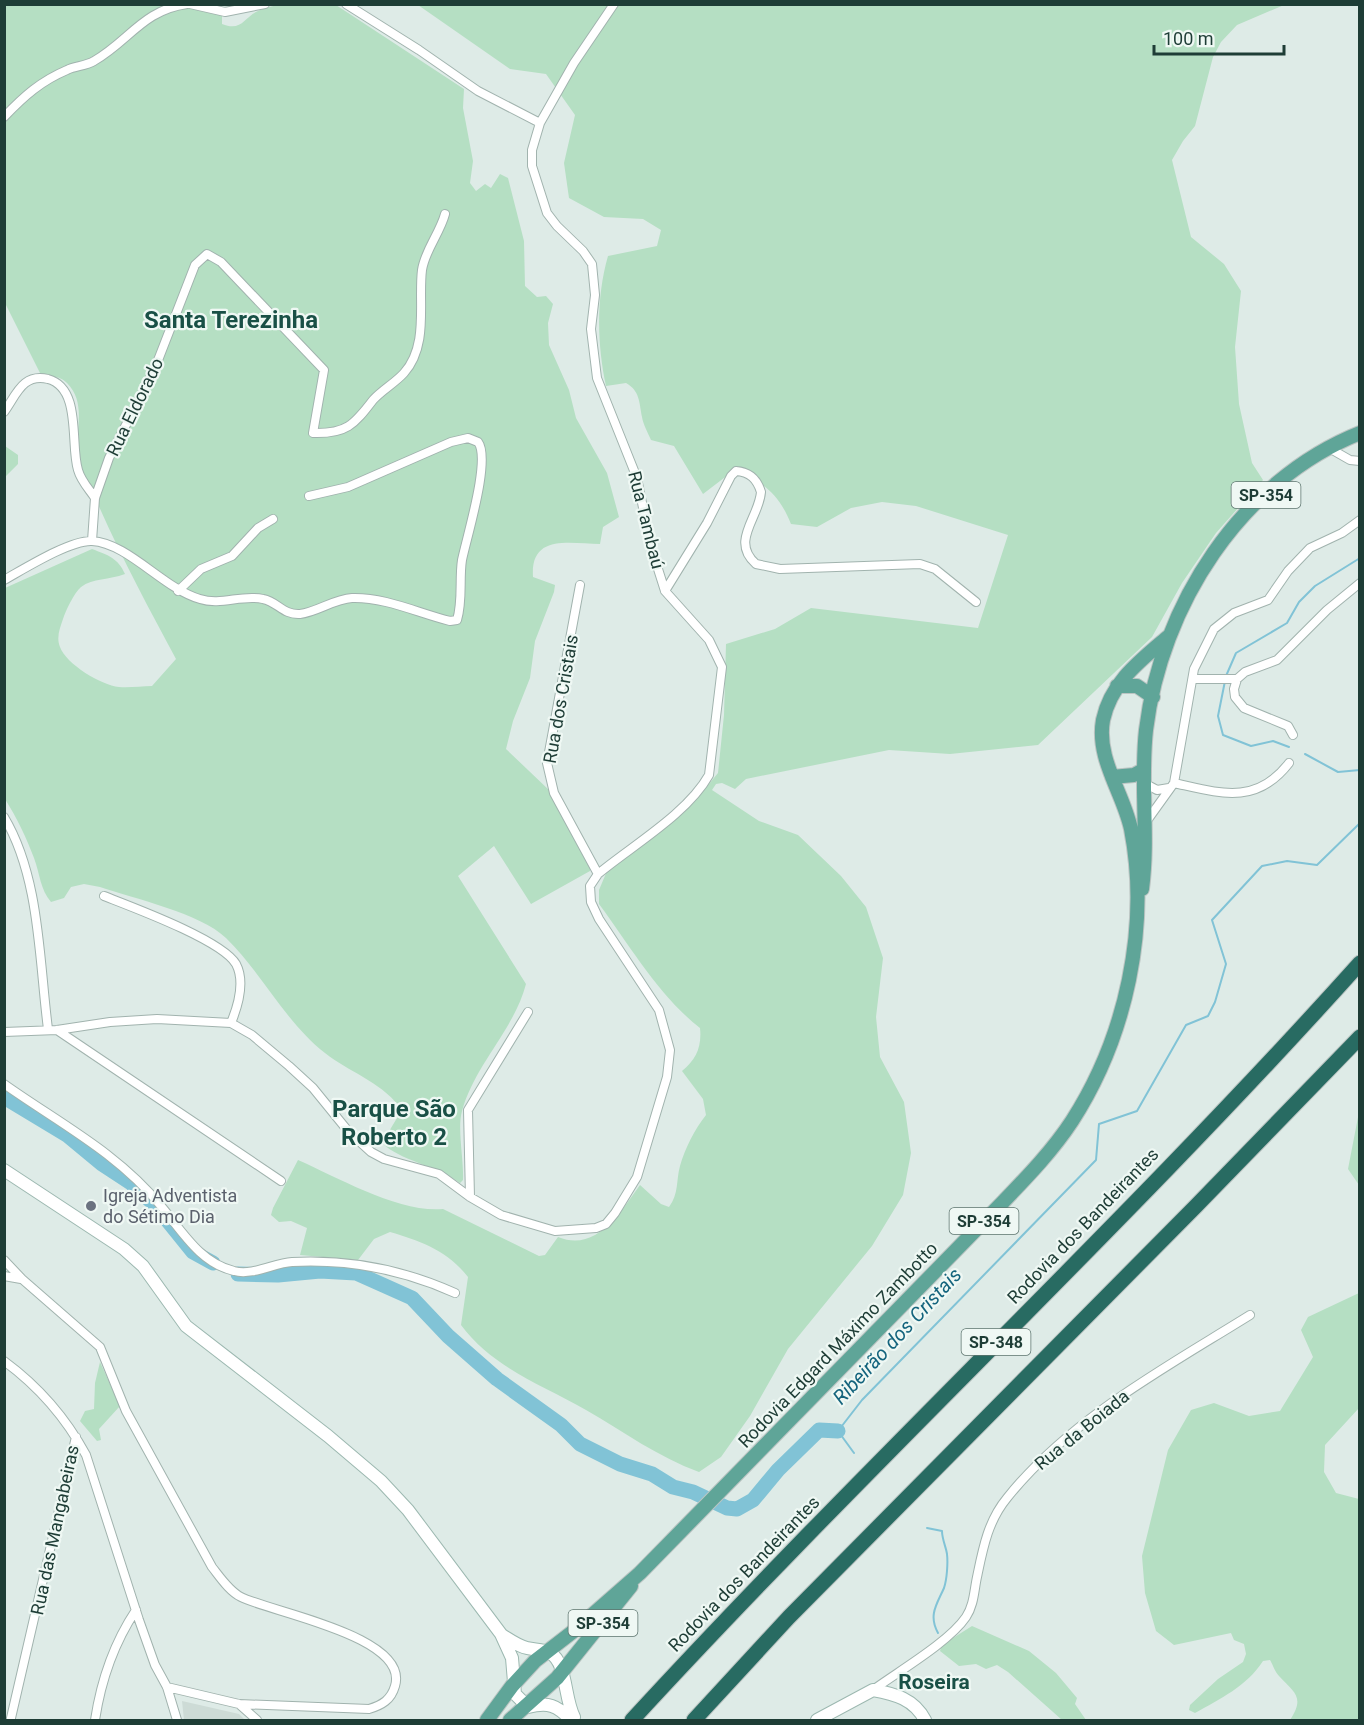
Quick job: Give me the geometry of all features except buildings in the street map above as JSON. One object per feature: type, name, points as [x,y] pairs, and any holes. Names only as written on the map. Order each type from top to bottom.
[{"type":"highway","name":"Rodovia dos Bandeirantes","points":[[632,1720],[785,1558],[1240,1094],[1359,963]]},
{"type":"highway","name":"SP-348","points":[[694,1720],[789,1617],[1196,1206],[1359,1037]]},
{"type":"main road","name":"Rodovia Edgard Máximo Zambotto","points":[[487,1720],[512,1686],[546,1651],[575,1630],[640,1573],[730,1482],[1004,1201],[1047,1154],[1072,1121],[1100,1067],[1120,1018],[1133,953],[1138,903],[1145,872],[1143,827],[1146,730],[1169,636],[1194,584],[1231,530],[1268,493],[1329,447],[1359,433]]},
{"type":"main road","name":"Rodovia Edgard Máximo Zambotto","points":[[1138,903],[1131,831],[1102,750],[1103,722],[1108,701],[1117,686],[1136,664],[1169,636]]},
{"type":"main road","points":[[1117,686],[1137,686],[1153,697]]},
{"type":"main road","points":[[1112,777],[1144,776]]},
{"type":"main road","name":"Rodovia Edgard Máximo Zambotto","points":[[510,1720],[528,1707],[563,1671],[621,1601],[640,1573]]},
{"type":"street","points":[[4,117],[37,84],[69,69],[92,62],[146,18],[166,7],[188,4],[225,12],[265,4]]},
{"type":"street","points":[[346,4],[478,91],[540,123]]},
{"type":"street","name":"Rua Tambaú","points":[[598,874],[688,802],[709,775],[722,667],[709,640],[665,591],[651,547],[637,478],[597,378],[591,329],[595,295],[592,264],[584,251],[557,226],[547,213],[536,184],[532,150],[540,123],[574,63],[614,4]]},
{"type":"street","name":"Rua Eldorado","points":[[92,541],[95,498],[118,438],[155,368],[189,278],[201,257],[207,254],[221,262],[324,370],[313,433],[336,433],[351,426],[362,416],[375,398],[406,371],[417,347],[423,307],[422,269],[445,214]]},
{"type":"street","points":[[4,412],[19,387],[28,380],[46,379],[63,390],[73,418],[78,473],[95,498]]},
{"type":"street","points":[[4,580],[72,546],[92,541],[130,557],[178,591],[213,602],[247,598],[265,599],[288,614],[303,614],[351,598],[397,606],[450,621],[457,620],[462,561],[478,488],[482,449],[478,442],[468,438],[451,442],[348,486],[309,496]]},
{"type":"street","points":[[1329,447],[1350,460],[1359,461]]},
{"type":"street","points":[[665,591],[736,471],[754,477],[761,492],[745,539],[746,549],[756,564],[763,567],[791,568],[920,564],[935,569],[976,602]]},
{"type":"street","points":[[178,591],[201,569],[232,556],[258,528],[273,519]]},
{"type":"street","points":[[1143,827],[1171,786],[1193,679],[1204,647],[1214,629],[1223,620],[1268,600],[1287,571],[1310,548],[1342,533],[1359,520]]},
{"type":"street","points":[[1293,735],[1287,726],[1244,708],[1236,697],[1234,689],[1237,679],[1245,672],[1277,660],[1327,610],[1359,583]]},
{"type":"street","name":"Rua dos Cristais","points":[[580,585],[548,770],[554,793],[598,874]]},
{"type":"street","points":[[1193,679],[1237,679]]},
{"type":"street","points":[[1144,776],[1157,790],[1171,786],[1231,794],[1264,788],[1289,763]]},
{"type":"street","points":[[4,817],[19,843],[27,872],[53,1029],[281,1181]]},
{"type":"street","points":[[4,1032],[157,1018],[231,1023],[252,1035],[313,1088],[348,1131],[371,1152],[384,1159],[439,1174],[470,1197],[501,1215],[545,1229],[584,1231],[606,1224],[637,1177],[667,1077],[670,1050],[659,1010],[599,919],[591,902],[590,886],[598,874]]},
{"type":"street","points":[[104,896],[182,928],[231,958],[237,966],[240,984],[238,1003],[231,1023]]},
{"type":"street","points":[[470,1197],[468,1110],[528,1012]]},
{"type":"street","points":[[4,1084],[114,1159],[160,1204],[195,1248],[234,1271],[243,1272],[293,1262],[333,1260],[372,1266],[434,1284],[455,1293]]},
{"type":"street","points":[[4,1170],[134,1257],[186,1326],[328,1436],[381,1481],[408,1510],[501,1635],[512,1658],[512,1686],[515,1694],[528,1707],[549,1704],[562,1710],[571,1720]]},
{"type":"street","points":[[4,1260],[22,1279],[100,1347],[126,1412],[212,1567],[225,1583],[239,1596],[306,1617],[372,1648],[393,1665],[397,1682],[393,1695],[386,1702],[369,1709],[239,1704],[167,1687]]},
{"type":"street","points":[[4,1276],[22,1279]]},
{"type":"street","name":"Rua da Boiada","points":[[873,1690],[948,1635],[966,1617],[973,1601],[991,1521],[1007,1498],[1043,1458],[1144,1380],[1250,1315]]},
{"type":"street","name":"Rua das Mangabeiras","points":[[5,1362],[44,1396],[76,1437],[9,1719]]},
{"type":"street","points":[[76,1437],[91,1468],[136,1610],[155,1665],[167,1687],[177,1720]]},
{"type":"street","points":[[95,1720],[106,1670],[124,1627],[136,1610]]},
{"type":"street","points":[[501,1635],[518,1645],[546,1651],[558,1659],[563,1671],[568,1705],[576,1720]]},
{"type":"street","points":[[817,1720],[873,1690],[901,1696],[917,1708],[925,1720]]},
{"type":"street","points":[[239,1704],[256,1720]]},
{"type":"street","points":[[4,1706],[9,1719]]},
{"type":"shaded area","points":[[182,1701],[239,1714],[245,1720],[184,1720]]},
{"type":"green space","points":[[5,5],[169,5],[134,25],[91,60],[33,84],[5,112]]},
{"type":"green space","points":[[277,5],[336,5],[464,89],[463,108],[473,161],[470,183],[476,191],[485,184],[491,188],[500,174],[508,178],[524,241],[525,286],[537,297],[546,296],[553,304],[548,323],[549,345],[569,390],[576,418],[607,473],[619,517],[603,527],[600,544],[554,544],[538,553],[534,563],[533,577],[555,585],[554,592],[535,641],[530,678],[513,721],[506,749],[550,791],[590,865],[590,871],[531,904],[494,846],[458,876],[526,984],[513,1017],[476,1078],[462,1111],[460,1126],[463,1180],[460,1183],[398,1154],[382,1143],[400,1113],[399,1106],[373,1083],[334,1060],[311,1041],[239,952],[215,929],[184,914],[84,884],[71,887],[64,898],[51,902],[42,887],[34,858],[24,835],[5,799],[5,588],[92,549],[103,553],[116,561],[125,574],[91,582],[78,590],[66,611],[59,633],[58,640],[64,654],[77,667],[94,678],[123,687],[152,686],[176,659],[133,578],[79,467],[77,446],[79,413],[74,392],[61,379],[42,377],[5,303],[5,121],[38,86],[90,65],[147,19],[189,6],[222,14],[222,24],[234,26],[260,10]]},
{"type":"green space","points":[[418,5],[1284,5],[1237,25],[1221,42],[1213,57],[1195,126],[1172,160],[1191,237],[1224,264],[1241,291],[1235,347],[1239,404],[1252,463],[1263,480],[1216,533],[1182,583],[1152,637],[1038,745],[950,754],[889,750],[746,779],[735,789],[722,783],[716,784],[712,790],[759,821],[798,835],[841,876],[866,907],[883,958],[876,1017],[880,1057],[904,1102],[911,1153],[903,1195],[872,1246],[788,1349],[750,1416],[721,1457],[699,1472],[655,1452],[586,1410],[519,1374],[488,1353],[461,1325],[468,1277],[443,1254],[423,1243],[390,1232],[374,1239],[358,1260],[300,1255],[307,1228],[291,1221],[279,1222],[271,1215],[273,1208],[298,1160],[389,1200],[426,1209],[443,1209],[539,1256],[545,1255],[558,1237],[572,1240],[585,1239],[606,1227],[640,1185],[661,1204],[669,1207],[677,1187],[685,1152],[706,1115],[703,1099],[682,1071],[697,1052],[700,1028],[658,986],[599,904],[599,890],[607,871],[699,796],[718,773],[724,715],[726,644],[775,629],[811,608],[978,628],[1008,535],[916,506],[882,502],[851,508],[817,527],[791,524],[776,497],[755,479],[737,468],[703,494],[674,446],[651,440],[643,423],[638,397],[631,386],[626,383],[606,386],[603,370],[599,321],[601,288],[608,256],[657,246],[661,230],[643,219],[604,217],[569,198],[564,163],[575,115],[546,74],[510,69]]},
{"type":"green space","points":[[5,446],[18,455],[18,464],[5,477]]},
{"type":"green space","points":[[1359,1112],[1359,1185],[1348,1169]]},
{"type":"green space","points":[[1359,1293],[1359,1408],[1325,1445],[1324,1472],[1336,1493],[1359,1499],[1359,1720],[1290,1720],[1297,1706],[1296,1696],[1270,1660],[1263,1661],[1249,1678],[1232,1691],[1195,1713],[1189,1710],[1190,1705],[1218,1679],[1243,1662],[1246,1654],[1244,1644],[1234,1640],[1231,1633],[1174,1645],[1156,1631],[1145,1593],[1142,1556],[1168,1450],[1191,1410],[1214,1403],[1249,1416],[1280,1411],[1313,1357],[1301,1330],[1308,1317]]},
{"type":"green space","points":[[100,1362],[120,1406],[99,1429],[101,1440],[97,1441],[80,1421],[85,1411],[94,1409],[95,1383]]},
{"type":"green space","points":[[972,1626],[1029,1651],[1056,1673],[1077,1698],[1075,1704],[1086,1720],[1062,1720],[997,1665],[986,1669],[976,1664],[959,1666],[940,1651],[942,1645]]},
{"type":"waterway","name":"Ribeirão dos Cristais","points":[[1226,676],[1236,653],[1287,623],[1299,602],[1315,586],[1360,558]]},
{"type":"waterway","name":"Ribeirão dos Cristais","points":[[1225,681],[1218,716],[1223,735],[1251,746],[1273,741],[1289,747]]},
{"type":"waterway","name":"Ribeirão dos Cristais","points":[[1305,754],[1338,772],[1360,770]]},
{"type":"waterway","name":"Ribeirão dos Cristais","points":[[854,1453],[838,1431],[862,1400],[1096,1160],[1099,1124],[1137,1111],[1186,1025],[1208,1016],[1215,1002],[1226,964],[1212,920],[1262,866],[1287,861],[1317,865],[1360,823]]},
{"type":"waterway","name":"Ribeirão dos Cristais","points":[[4,1097],[67,1135],[102,1164],[131,1183],[155,1205],[193,1252],[213,1263]]},
{"type":"waterway","name":"Ribeirão dos Cristais","points":[[238,1274],[278,1275],[320,1271],[356,1273],[412,1298],[448,1336],[497,1379],[561,1425],[580,1444],[620,1464],[652,1474],[673,1487],[693,1492],[727,1508],[737,1509],[753,1500],[778,1470],[819,1430],[838,1431]]},
{"type":"waterway","points":[[927,1528],[942,1531],[947,1554],[945,1584],[934,1615],[938,1633]]},
{"type":"place","name":"Igreja Adventista do Sétimo Dia","points":[[91,1206]]},
{"type":"district","name":"Santa Terezinha","points":[[231,320]]},
{"type":"district","name":"Parque São Roberto 2","points":[[394,1123]]},
{"type":"district","name":"Roseira","points":[[934,1682]]}]
